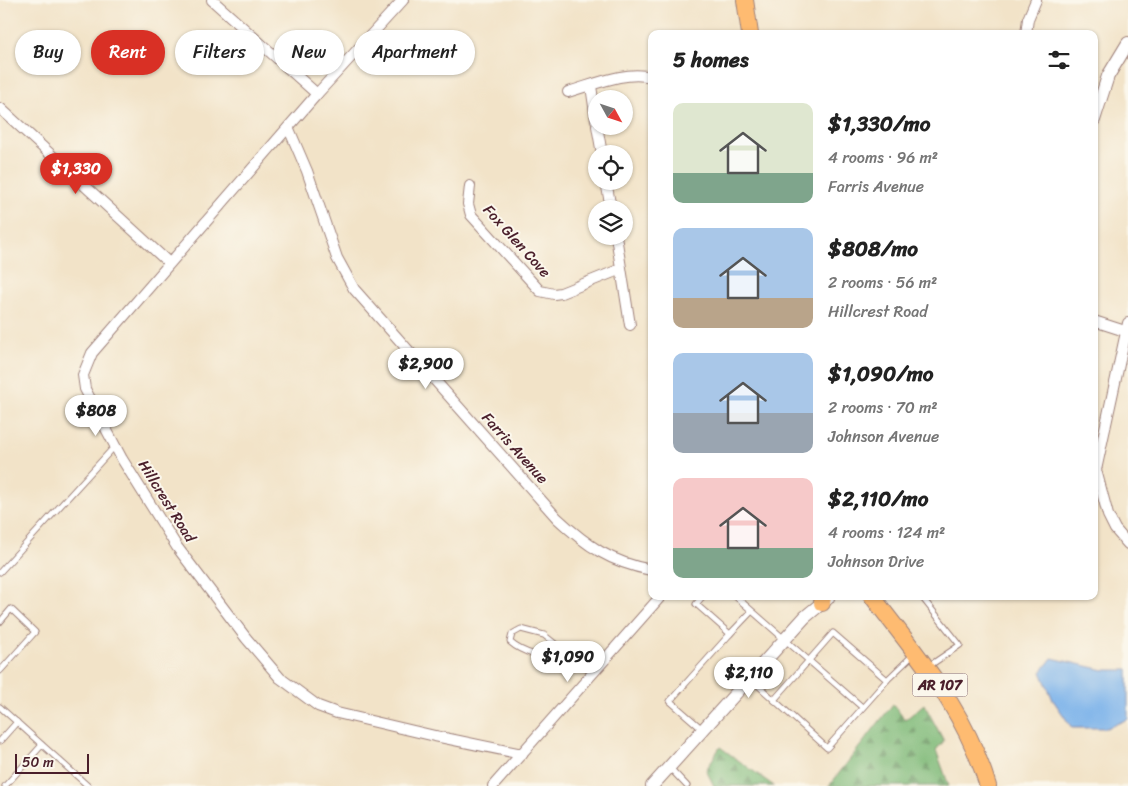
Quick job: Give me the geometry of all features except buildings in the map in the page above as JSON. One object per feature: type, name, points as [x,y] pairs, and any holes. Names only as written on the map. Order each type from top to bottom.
[{"type":"main road","points":[[745,0],[749,30]]},
{"type":"main road","name":"AR 107","points":[[875,600],[927,667],[960,716],[972,740],[988,786]]},
{"type":"street","points":[[212,0],[317,94]]},
{"type":"street","name":"Hillcrest Road","points":[[403,0],[317,94],[289,129],[92,353],[84,369],[84,384],[88,398],[115,446],[182,555],[246,638],[280,678],[318,706],[349,717],[522,754]]},
{"type":"street","points":[[1027,30],[1028,19],[1036,0]]},
{"type":"street","points":[[1098,107],[1108,76],[1128,44]]},
{"type":"street","points":[[568,92],[630,76],[648,77]]},
{"type":"street","points":[[591,86],[592,90]]},
{"type":"street","points":[[0,108],[170,263]]},
{"type":"street","name":"Farris Avenue","points":[[289,129],[307,171],[337,258],[362,300],[558,518],[581,540],[626,565],[648,569]]},
{"type":"street","name":"Fox Glen Cove","points":[[470,186],[468,204],[471,215],[540,290],[554,294],[561,293],[621,269]]},
{"type":"street","points":[[617,245],[630,325]]},
{"type":"street","points":[[1098,323],[1127,329],[1098,461]]},
{"type":"street","points":[[1098,478],[1108,515],[1115,529],[1128,544]]},
{"type":"street","points":[[493,786],[657,600]]},
{"type":"street","points":[[652,786],[784,640],[823,600]]},
{"type":"lane","points":[[0,572],[115,446]]},
{"type":"lane","points":[[700,600],[696,604],[730,634]]},
{"type":"lane","points":[[738,600],[862,708]]},
{"type":"lane","points":[[924,600],[960,645],[927,667]]},
{"type":"lane","points":[[0,622],[11,610],[35,632],[0,671]]},
{"type":"lane","points":[[703,730],[670,701],[751,612]]},
{"type":"lane","points":[[564,656],[557,659],[518,649],[510,642],[512,634],[521,628],[544,635],[554,643],[564,656],[594,672]]},
{"type":"lane","points":[[774,700],[833,633],[887,680]]},
{"type":"lane","points":[[750,678],[827,748],[887,680],[916,653]]},
{"type":"lane","points":[[0,707],[88,786]]},
{"type":"lane","points":[[0,741],[17,722]]},
{"type":"lane","points":[[5,786],[42,745]]},
{"type":"lane","points":[[669,767],[687,786]]},
{"type":"green space","points":[[893,704],[905,720],[924,704],[944,741],[936,750],[949,786],[829,786]]},
{"type":"green space","points":[[720,747],[774,786],[714,786],[706,770]]},
{"type":"water","points":[[1052,658],[1104,670],[1128,670],[1128,719],[1107,728],[1072,728],[1053,700],[1041,672]]}]
